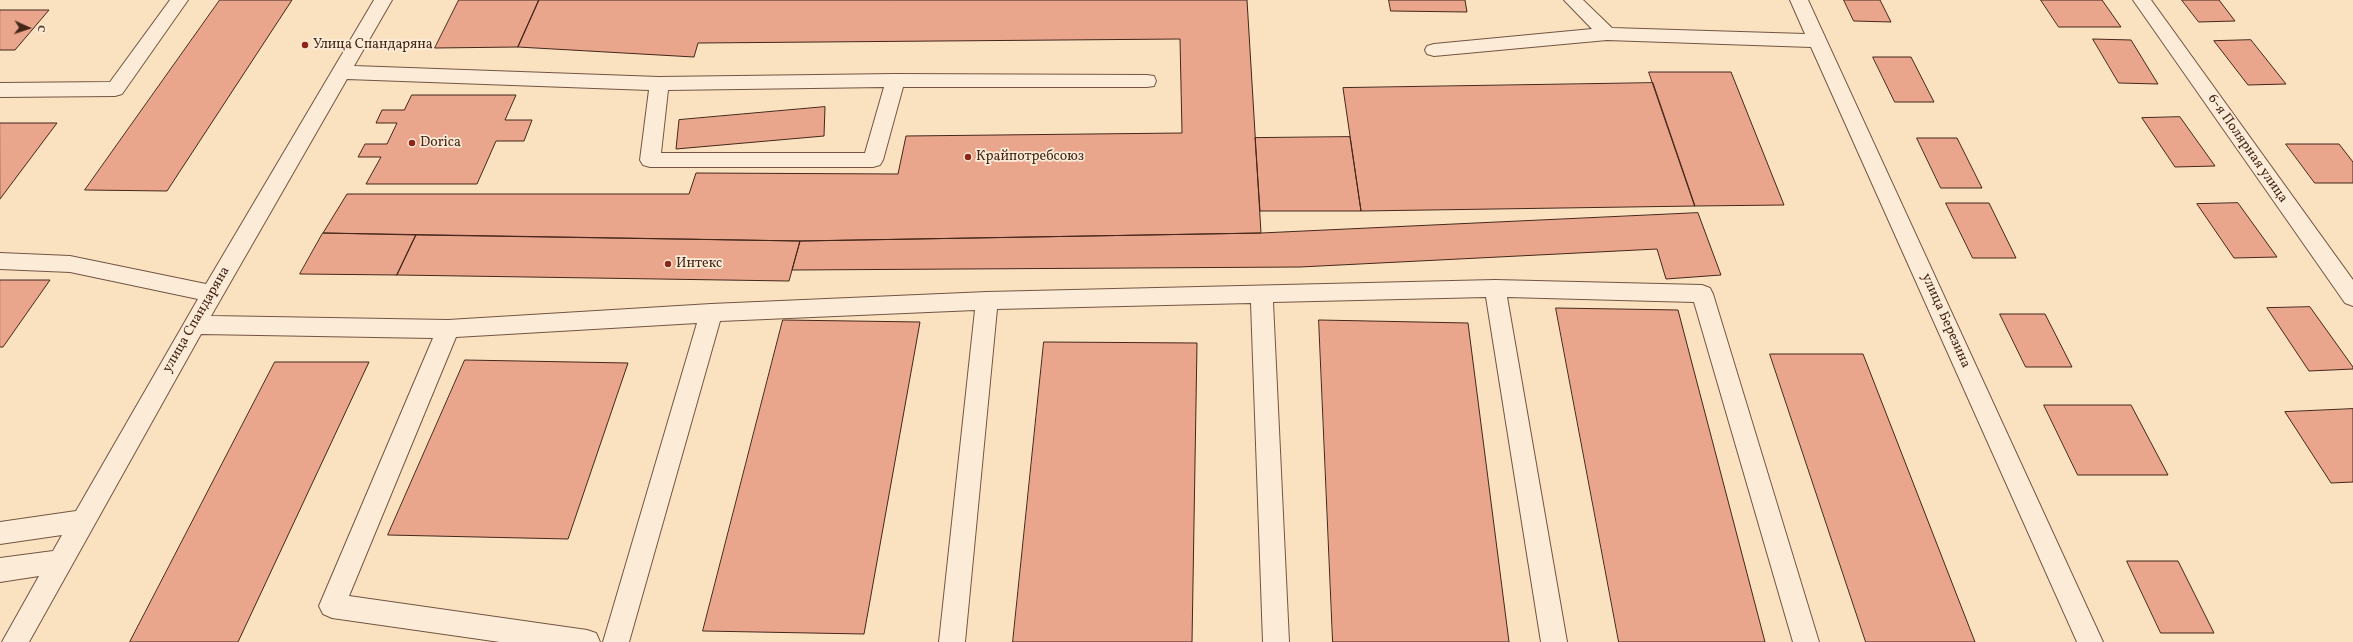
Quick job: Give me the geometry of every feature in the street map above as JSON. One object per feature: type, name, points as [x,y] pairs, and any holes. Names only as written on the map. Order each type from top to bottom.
[{"type":"street","points":[[0,90],[115,89],[179,0]]},
{"type":"street","name":"улица Спандаряна","points":[[15,642],[194,325],[383,0]]},
{"type":"street","points":[[1573,0],[1607,34]]},
{"type":"street","name":"улица Березина","points":[[1799,0],[2090,642]]},
{"type":"street","name":"6-я Полярная улица","points":[[2142,0],[2353,297]]},
{"type":"street","points":[[1434,50],[1607,34],[1818,41]]},
{"type":"street","points":[[342,72],[660,84],[895,80],[1147,81]]},
{"type":"street","points":[[660,84],[650,160],[873,160],[895,80]]},
{"type":"street","points":[[0,261],[70,264],[212,294]]},
{"type":"street","points":[[1495,288],[1554,642]]},
{"type":"street","points":[[194,325],[448,329],[711,313],[987,301],[1495,288],[1702,294],[1806,642]]},
{"type":"street","points":[[1262,294],[1276,642]]},
{"type":"street","points":[[952,642],[987,301]]},
{"type":"street","points":[[616,642],[711,313]]},
{"type":"street","points":[[448,329],[332,606],[587,642]]},
{"type":"street","points":[[0,533],[84,521]]},
{"type":"street","points":[[0,570],[61,561]]},
{"type":"building","points":[[220,0],[292,0],[167,191],[85,190]]},
{"type":"building","points":[[459,0],[539,0],[518,47],[435,48]]},
{"type":"building","points":[[539,0],[1247,0],[1261,233],[800,241],[323,233],[347,194],[689,194],[696,173],[898,174],[906,136],[1182,133],[1180,39],[698,43],[694,57],[518,47]]},
{"type":"building","points":[[1389,0],[1465,0],[1467,12],[1391,11]]},
{"type":"building","points":[[1844,0],[1880,0],[1891,22],[1854,21]]},
{"type":"building","points":[[2041,0],[2102,0],[2121,27],[2059,27]]},
{"type":"building","points":[[2182,0],[2219,0],[2235,21],[2199,22]]},
{"type":"building","points":[[0,10],[49,10],[15,50],[0,50]]},
{"type":"building","points":[[2093,39],[2131,40],[2158,84],[2119,83]]},
{"type":"building","points":[[2251,40],[2286,84],[2248,85],[2214,41]]},
{"type":"building","points":[[1873,57],[1911,57],[1934,102],[1895,102]]},
{"type":"building","points":[[1649,72],[1731,72],[1784,205],[1695,206]]},
{"type":"building","points":[[1653,83],[1695,206],[1361,211],[1343,88]]},
{"type":"building","points":[[412,95],[516,95],[505,120],[532,120],[524,141],[496,141],[477,184],[366,184],[381,157],[358,157],[365,144],[387,144],[397,123],[376,123],[382,110],[404,110]]},
{"type":"building","points":[[825,107],[824,136],[676,149],[679,120]]},
{"type":"building","points":[[2180,117],[2215,166],[2175,167],[2142,118]]},
{"type":"building","points":[[0,123],[57,123],[0,199]]},
{"type":"building","points":[[1350,137],[1361,211],[1260,211],[1255,138]]},
{"type":"building","points":[[1917,138],[1957,138],[1982,188],[1941,188]]},
{"type":"building","points":[[2286,144],[2339,144],[2353,162],[2353,183],[2315,183]]},
{"type":"building","points":[[1946,203],[1989,203],[2016,258],[1973,258]]},
{"type":"building","points":[[2238,203],[2277,257],[2234,258],[2197,204]]},
{"type":"building","points":[[1698,213],[1721,275],[1666,279],[1657,249],[1300,267],[792,270],[800,241],[1261,233]]},
{"type":"building","points":[[323,233],[416,235],[397,275],[300,274]]},
{"type":"building","points":[[416,235],[800,241],[789,281],[397,275]]},
{"type":"building","points":[[0,280],[50,280],[3,347],[0,347]]},
{"type":"building","points":[[2310,307],[2353,369],[2309,371],[2267,308]]},
{"type":"building","points":[[1556,308],[1678,310],[1765,642],[1619,642]]},
{"type":"building","points":[[2000,314],[2045,314],[2072,367],[2026,367]]},
{"type":"building","points":[[783,320],[920,322],[864,634],[703,631]]},
{"type":"building","points":[[1319,320],[1468,323],[1509,642],[1333,642]]},
{"type":"building","points":[[1044,342],[1197,343],[1192,642],[1013,642]]},
{"type":"building","points":[[1770,354],[1863,354],[1975,642],[1866,642]]},
{"type":"building","points":[[465,360],[628,363],[568,539],[388,535]]},
{"type":"building","points":[[275,362],[369,362],[238,642],[130,642]]},
{"type":"building","points":[[2044,405],[2131,405],[2168,475],[2078,475]]},
{"type":"building","points":[[2353,409],[2353,482],[2331,483],[2285,412]]},
{"type":"building","points":[[2127,561],[2178,561],[2214,633],[2161,633]]},
{"type":"place","name":"Улица Спандаряна","points":[[305,45]]},
{"type":"place","name":"Dorica","points":[[412,143]]},
{"type":"place","name":"Крайпотребсоюз","points":[[968,157]]},
{"type":"place","name":"Интекс","points":[[668,264]]}]
